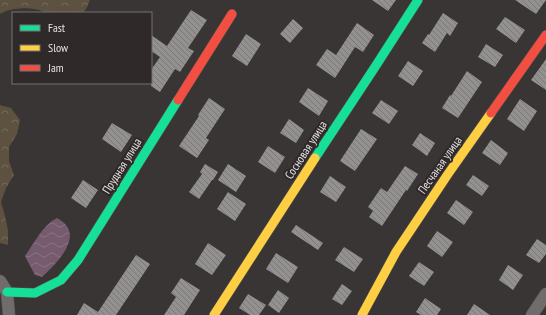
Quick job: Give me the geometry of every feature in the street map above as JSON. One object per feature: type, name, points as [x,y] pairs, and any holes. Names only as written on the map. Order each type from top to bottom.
[{"type":"street","name":"Сосновая улица","points":[[214,315],[418,0]]},
{"type":"street","name":"Прудная улица","points":[[3,286],[35,293],[60,280],[78,260],[232,14]]},
{"type":"street","name":"Песчаная улица","points":[[362,315],[396,252],[448,174],[546,35]]},
{"type":"street","points":[[3,286],[9,315]]},
{"type":"street","points":[[532,315],[546,294]]},
{"type":"green space","points":[[0,0],[90,0],[84,12],[44,12],[36,9],[23,8],[10,10],[0,14]]},
{"type":"green space","points":[[0,105],[11,108],[20,120],[17,134],[9,147],[9,161],[14,175],[6,188],[1,202],[8,230],[8,245],[0,243]]},
{"type":"water","points":[[57,218],[66,225],[69,232],[69,240],[66,248],[55,264],[42,277],[35,275],[25,256],[47,225]]},
{"type":"building","points":[[372,0],[396,0],[388,11]]},
{"type":"building","points":[[515,0],[546,0],[536,14]]},
{"type":"building","points":[[191,10],[207,20],[188,48],[194,51],[180,72],[175,69],[160,92],[151,86],[152,69],[160,57],[152,52],[152,36],[167,46]]},
{"type":"building","points":[[443,13],[458,23],[450,36],[447,33],[435,52],[422,43]]},
{"type":"building","points":[[505,17],[525,30],[516,43],[496,29]]},
{"type":"building","points":[[293,19],[303,28],[290,43],[280,34]]},
{"type":"building","points":[[357,23],[374,35],[363,52],[355,47],[335,78],[316,65],[327,49],[336,55]]},
{"type":"building","points":[[246,34],[261,44],[247,66],[232,56]]},
{"type":"building","points":[[486,44],[503,55],[495,67],[478,57]]},
{"type":"building","points":[[546,59],[546,90],[531,80]]},
{"type":"building","points":[[408,61],[423,71],[413,86],[398,76]]},
{"type":"building","points":[[467,71],[482,82],[458,118],[442,108]]},
{"type":"building","points":[[308,88],[328,101],[319,116],[299,102]]},
{"type":"building","points":[[209,98],[225,109],[206,138],[209,140],[197,158],[179,146]]},
{"type":"building","points":[[520,99],[537,111],[524,131],[507,119]]},
{"type":"building","points":[[381,100],[398,111],[389,124],[372,113]]},
{"type":"building","points":[[289,119],[304,130],[296,143],[280,133]]},
{"type":"building","points":[[112,123],[132,135],[121,152],[102,139]]},
{"type":"building","points":[[361,129],[377,139],[355,171],[340,161]]},
{"type":"building","points":[[420,133],[435,143],[427,156],[412,145]]},
{"type":"building","points":[[491,140],[508,153],[500,165],[482,153]]},
{"type":"building","points":[[268,146],[285,157],[275,173],[258,162]]},
{"type":"building","points":[[205,164],[218,172],[199,199],[189,192],[202,174],[200,172]]},
{"type":"building","points":[[228,164],[246,176],[236,192],[218,180]]},
{"type":"building","points":[[405,166],[418,174],[382,226],[369,217],[373,211],[368,207],[381,188],[387,192]]},
{"type":"building","points":[[473,175],[489,186],[482,196],[466,185]]},
{"type":"building","points":[[330,176],[346,187],[336,202],[320,192]]},
{"type":"building","points":[[83,180],[98,190],[86,208],[71,198]]},
{"type":"building","points":[[228,192],[246,204],[235,221],[217,209]]},
{"type":"building","points":[[456,200],[473,212],[464,225],[447,213]]},
{"type":"building","points":[[296,225],[323,243],[318,250],[291,232]]},
{"type":"building","points":[[437,231],[453,242],[442,257],[427,246]]},
{"type":"building","points":[[537,239],[546,245],[546,254],[539,263],[526,255]]},
{"type":"building","points":[[208,243],[226,255],[212,275],[195,264]]},
{"type":"building","points":[[344,247],[363,259],[354,272],[335,260]]},
{"type":"building","points":[[276,253],[298,267],[288,283],[266,269]]},
{"type":"building","points":[[136,255],[150,264],[116,315],[77,315],[84,303],[98,312]]},
{"type":"building","points":[[419,262],[434,272],[424,286],[409,276]]},
{"type":"building","points":[[508,265],[523,275],[513,290],[499,280]]},
{"type":"building","points":[[181,278],[200,290],[184,315],[164,315],[176,297],[171,293]]},
{"type":"building","points":[[342,284],[352,291],[342,305],[332,299]]},
{"type":"building","points":[[278,290],[289,298],[279,313],[268,305]]},
{"type":"building","points":[[248,294],[266,305],[259,315],[250,315],[239,308]]},
{"type":"building","points":[[425,298],[441,309],[437,315],[421,315],[416,312]]},
{"type":"building","points":[[474,304],[490,315],[467,315]]},
{"type":"traffic: fast","points":[[315,158],[418,0]]},
{"type":"traffic: fast","points":[[7,292],[35,293],[61,280],[78,260],[178,100]]},
{"type":"traffic: slow","points":[[362,315],[396,252],[491,113]]},
{"type":"traffic: slow","points":[[214,315],[315,158]]},
{"type":"traffic: jam","points":[[178,100],[232,14]]},
{"type":"traffic: jam","points":[[491,113],[546,35]]}]
